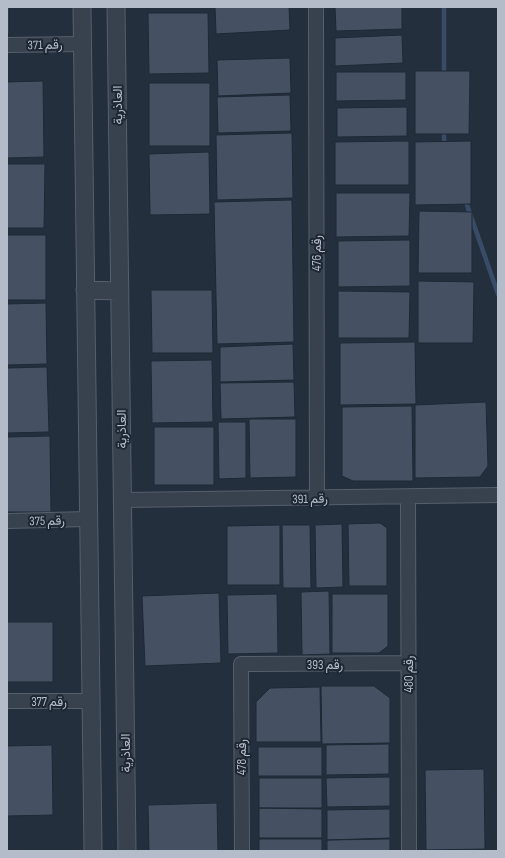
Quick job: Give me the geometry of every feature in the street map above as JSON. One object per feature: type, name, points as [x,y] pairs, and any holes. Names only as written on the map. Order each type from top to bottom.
[{"type":"street","points":[[82,7],[92,851]]},
{"type":"street","name":"العاذرية","points":[[116,7],[127,851]]},
{"type":"street","name":"رقم 476","points":[[316,7],[317,498]]},
{"type":"street","name":"رقم 371","points":[[7,45],[82,44]]},
{"type":"street","points":[[85,290],[120,291]]},
{"type":"street","name":"رقم 391","points":[[122,500],[498,495]]},
{"type":"street","name":"رقم 480","points":[[408,497],[409,851]]},
{"type":"street","name":"رقم 375","points":[[7,521],[88,519]]},
{"type":"street","name":"رقم 393","points":[[241,664],[408,663]]},
{"type":"street","name":"رقم 478","points":[[241,664],[242,851]]},
{"type":"street","name":"رقم 377","points":[[7,701],[90,701]]},
{"type":"building","points":[[7,7],[9,7],[9,34],[7,34]]},
{"type":"building","points":[[215,7],[289,7],[290,30],[216,34]]},
{"type":"building","points":[[335,7],[402,7],[402,29],[336,31]]},
{"type":"building","points":[[148,13],[208,13],[209,73],[149,74]]},
{"type":"building","points":[[402,35],[403,63],[335,66],[335,38]]},
{"type":"building","points":[[290,58],[291,93],[218,96],[217,60]]},
{"type":"building","points":[[415,71],[470,71],[469,134],[415,134]]},
{"type":"building","points":[[336,72],[406,72],[406,100],[336,101]]},
{"type":"building","points":[[43,81],[44,157],[7,158],[7,82]]},
{"type":"building","points":[[149,83],[210,83],[210,146],[149,146]]},
{"type":"building","points":[[290,95],[291,131],[218,133],[217,97]]},
{"type":"building","points":[[407,107],[407,136],[337,137],[337,108]]},
{"type":"building","points":[[292,133],[293,198],[217,200],[216,135]]},
{"type":"building","points":[[409,141],[409,185],[335,185],[335,142]]},
{"type":"building","points":[[471,141],[471,204],[415,205],[415,142]]},
{"type":"building","points":[[209,152],[210,214],[150,215],[149,154]]},
{"type":"building","points":[[7,164],[45,164],[44,228],[7,228]]},
{"type":"building","points":[[336,193],[410,193],[409,236],[336,237]]},
{"type":"building","points":[[292,200],[294,342],[217,344],[214,202]]},
{"type":"building","points":[[419,211],[472,212],[472,273],[418,273]]},
{"type":"building","points":[[7,235],[46,235],[46,300],[7,300]]},
{"type":"building","points":[[410,240],[410,286],[338,287],[338,241]]},
{"type":"building","points":[[418,281],[474,282],[473,343],[418,343]]},
{"type":"building","points":[[151,290],[212,290],[213,353],[152,353]]},
{"type":"building","points":[[338,291],[410,292],[409,338],[338,338]]},
{"type":"building","points":[[46,303],[47,364],[7,365],[7,304]]},
{"type":"building","points":[[415,342],[416,404],[340,405],[340,343]]},
{"type":"building","points":[[293,344],[294,380],[220,382],[220,347]]},
{"type":"building","points":[[212,360],[213,422],[152,423],[151,361]]},
{"type":"building","points":[[47,367],[49,432],[7,433],[7,368]]},
{"type":"building","points":[[294,382],[295,417],[221,419],[220,383]]},
{"type":"building","points":[[486,402],[488,466],[480,477],[415,478],[415,405]]},
{"type":"building","points":[[412,406],[413,481],[353,481],[342,476],[342,407]]},
{"type":"building","points":[[249,419],[296,419],[296,477],[250,478]]},
{"type":"building","points":[[218,422],[246,422],[246,478],[219,479]]},
{"type":"building","points":[[154,427],[214,427],[214,485],[154,485]]},
{"type":"building","points":[[50,436],[51,512],[7,512],[7,437]]},
{"type":"building","points":[[380,523],[387,528],[387,586],[349,586],[348,524]]},
{"type":"building","points":[[342,524],[343,587],[316,588],[315,525]]},
{"type":"building","points":[[280,525],[280,585],[227,585],[227,526]]},
{"type":"building","points":[[282,525],[310,525],[311,588],[283,588]]},
{"type":"building","points":[[329,591],[330,654],[302,655],[301,592]]},
{"type":"building","points":[[219,593],[221,663],[145,666],[142,596]]},
{"type":"building","points":[[277,594],[278,653],[228,654],[227,595]]},
{"type":"building","points":[[332,594],[388,594],[388,646],[379,653],[332,653]]},
{"type":"building","points":[[7,622],[53,622],[53,682],[7,682]]},
{"type":"building","points":[[321,686],[374,686],[390,698],[390,743],[322,744]]},
{"type":"building","points":[[320,687],[321,742],[256,742],[256,702],[270,688]]},
{"type":"building","points":[[389,744],[389,774],[326,775],[326,745]]},
{"type":"building","points":[[52,745],[53,815],[7,816],[7,746]]},
{"type":"building","points":[[258,747],[322,747],[322,776],[258,776]]},
{"type":"building","points":[[484,769],[485,849],[426,850],[425,770]]},
{"type":"building","points":[[390,777],[390,806],[327,807],[326,778]]},
{"type":"building","points":[[259,778],[322,778],[322,808],[259,808]]},
{"type":"building","points":[[217,803],[218,851],[149,851],[148,805]]},
{"type":"building","points":[[259,808],[322,809],[322,838],[259,838]]},
{"type":"building","points":[[390,809],[390,838],[327,840],[327,810]]},
{"type":"building","points":[[259,839],[322,839],[322,851],[259,851]]},
{"type":"building","points":[[390,839],[390,851],[327,851],[327,840]]},
{"type":"waterway","points":[[444,7],[444,77]]},
{"type":"waterway","points":[[444,129],[446,147]]},
{"type":"waterway","points":[[465,199],[498,294]]}]
